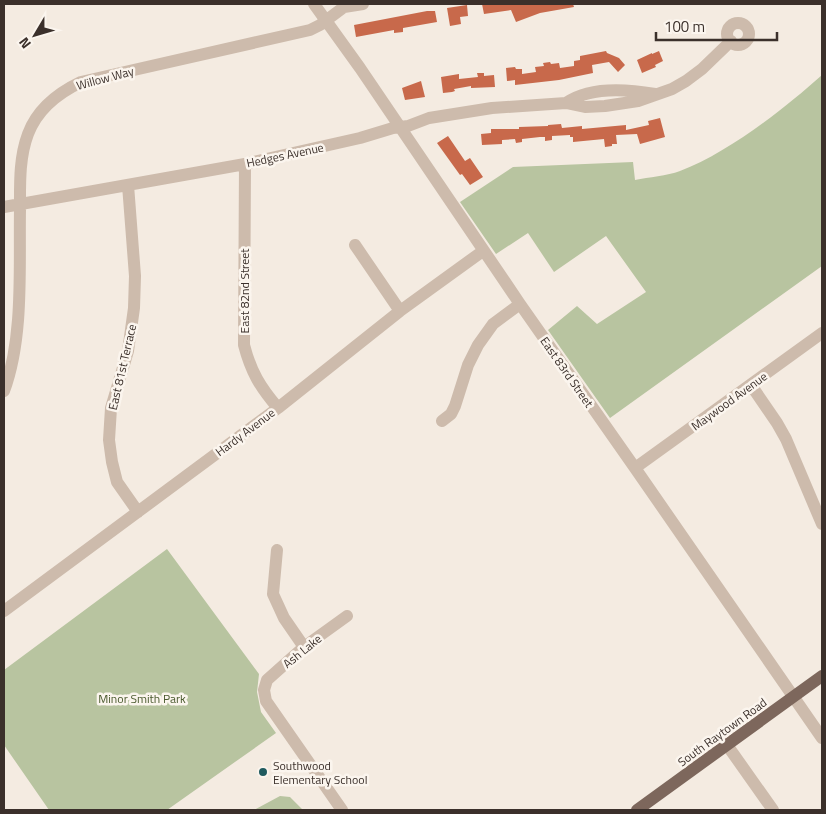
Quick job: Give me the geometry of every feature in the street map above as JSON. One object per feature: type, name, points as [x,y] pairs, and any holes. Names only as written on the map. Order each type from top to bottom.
[{"type":"main road","name":"South Raytown Road","points":[[638,810],[822,676]]},
{"type":"street","name":"East 83rd Street","points":[[314,4],[401,127],[520,304],[822,738]]},
{"type":"street","name":"Willow Way","points":[[4,391],[16,340],[19,305],[21,159],[28,134],[35,119],[46,106],[69,88],[81,82],[310,30],[344,7],[363,4]]},
{"type":"street","name":"Hedges Avenue","points":[[4,207],[245,164],[360,138],[392,128],[408,126],[429,118],[492,108],[566,102],[585,107],[605,106],[638,100],[672,89],[686,81],[702,69],[730,41]]},
{"type":"street","name":"East 82nd Street","points":[[245,164],[244,345],[248,362],[255,378],[278,408]]},
{"type":"street","name":"East 81st Terrace","points":[[128,185],[135,276],[134,308],[128,351],[111,408],[109,440],[117,482],[138,512]]},
{"type":"street","points":[[355,245],[400,312]]},
{"type":"street","name":"Hardy Avenue","points":[[4,611],[278,408],[400,312],[483,250]]},
{"type":"street","points":[[442,421],[451,414],[455,406],[468,365],[478,345],[493,324],[520,304]]},
{"type":"street","name":"Maywood Avenue","points":[[635,468],[822,333]]},
{"type":"street","points":[[751,384],[786,439],[822,524]]},
{"type":"street","points":[[277,550],[273,594],[284,618],[304,647]]},
{"type":"street","name":"Ash Lake","points":[[342,810],[266,701],[264,690],[267,680],[304,647],[347,616]]},
{"type":"street","points":[[727,745],[773,810]]},
{"type":"green space","points":[[822,75],[822,266],[610,418],[548,330],[577,306],[597,324],[646,292],[606,236],[554,272],[528,233],[496,254],[460,202],[513,167],[633,162],[635,180],[680,171],[736,142],[791,102]]},
{"type":"green space","name":"Minor Smith Park","points":[[167,549],[259,674],[257,692],[261,712],[276,733],[167,810],[49,810],[4,745],[4,670]]},
{"type":"green space","points":[[280,796],[290,797],[303,810],[254,810]]},
{"type":"building","points":[[482,4],[573,4],[574,7],[540,13],[516,22],[511,10],[484,14]]},
{"type":"building","points":[[467,5],[468,16],[460,17],[461,24],[450,26],[447,8]]},
{"type":"building","points":[[435,11],[437,22],[403,28],[403,32],[394,33],[394,30],[356,37],[354,25]]},
{"type":"building","points":[[606,51],[619,58],[625,65],[618,72],[609,62],[592,65],[593,73],[559,80],[515,85],[515,80],[507,81],[506,68],[515,67],[516,69],[522,69],[522,74],[536,72],[535,67],[544,66],[543,63],[559,63],[560,68],[574,66],[574,61],[580,60],[580,56]]},
{"type":"building","points":[[659,51],[663,61],[655,65],[656,67],[642,73],[637,60]]},
{"type":"building","points":[[477,73],[484,73],[484,76],[494,75],[495,87],[471,88],[471,86],[443,93],[441,77],[459,74],[459,79],[478,77]]},
{"type":"building","points":[[421,81],[425,97],[405,100],[402,88]]},
{"type":"building","points":[[660,118],[665,137],[640,144],[637,134],[616,135],[617,144],[605,147],[604,139],[573,142],[573,137],[570,137],[570,135],[552,136],[552,140],[545,141],[545,137],[540,137],[522,139],[522,142],[516,143],[515,139],[502,140],[502,144],[482,145],[481,134],[491,133],[491,129],[519,129],[519,127],[561,124],[562,128],[582,126],[582,129],[626,125],[626,130],[649,125],[648,121]]},
{"type":"building","points":[[448,136],[465,161],[470,158],[483,177],[470,185],[462,174],[460,175],[437,143]]},
{"type":"place","name":"Southwood Elementary School","points":[[263,772]]}]
